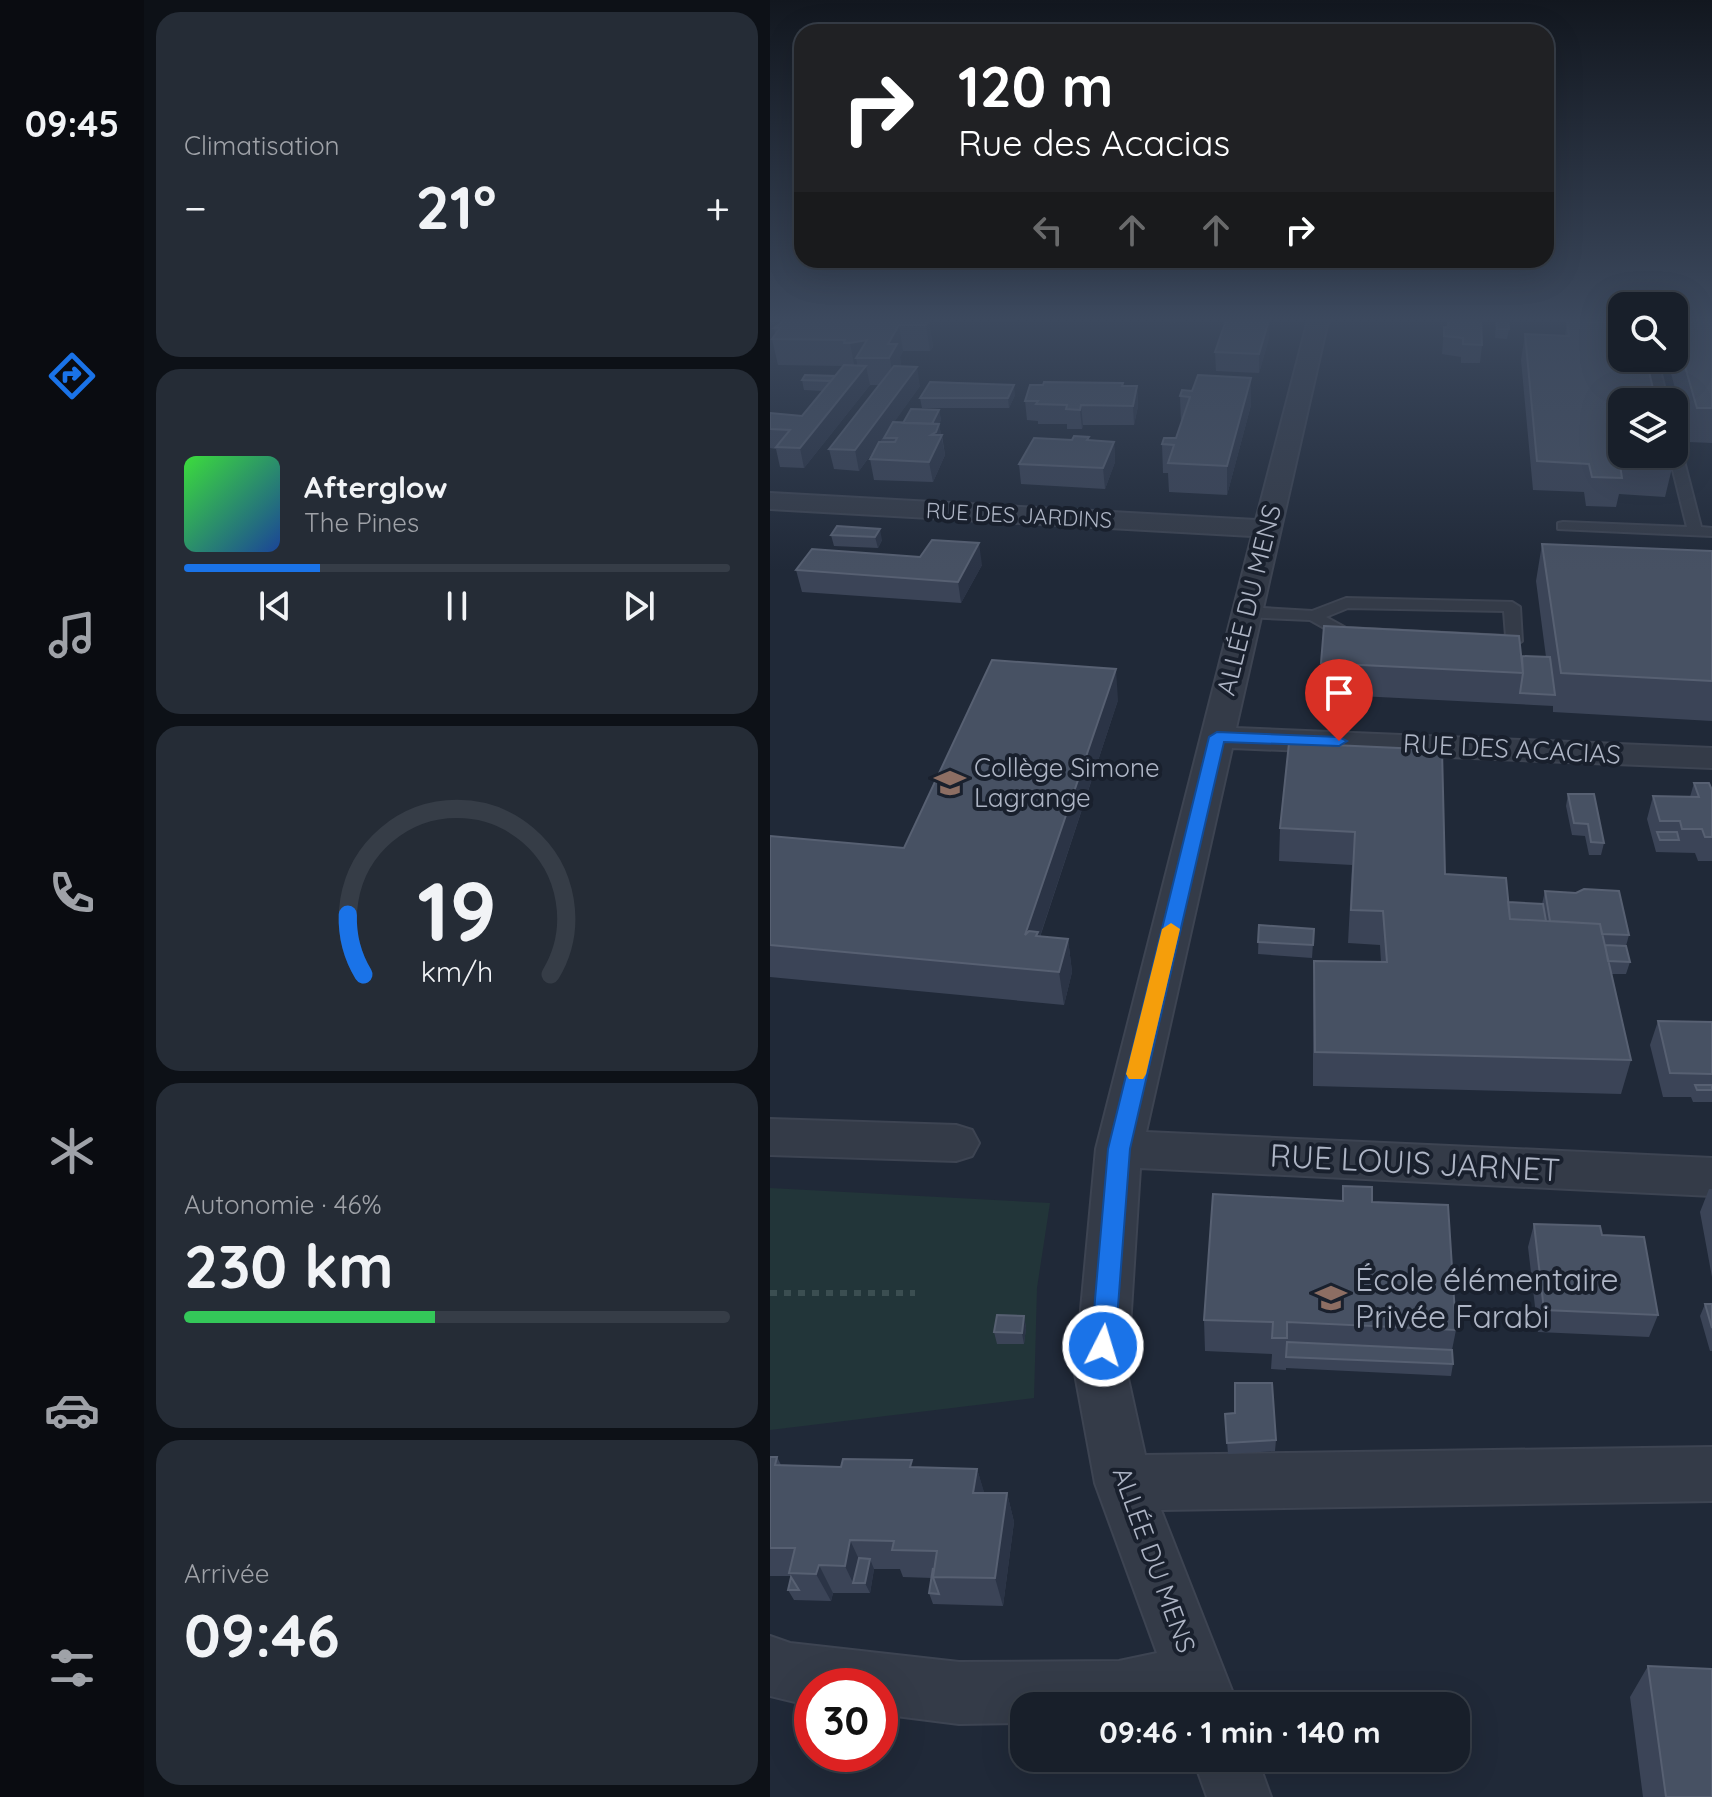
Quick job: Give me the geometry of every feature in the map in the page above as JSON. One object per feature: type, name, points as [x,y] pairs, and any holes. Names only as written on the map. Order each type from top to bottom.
[{"type":"street","name":"ALLÉE DU MENS","points":[[770,1666],[790,1673],[959,1693],[1201,1690],[1123,1483],[1101,1374],[1119,1149],[1297,404]]},
{"type":"street","name":"RUE DES JARDINS","points":[[775,509],[1267,529]]},
{"type":"street","name":"RUE DES ACACIAS","points":[[1217,737],[1712,758]]},
{"type":"street","points":[[770,1137],[956,1143]]},
{"type":"street","name":"RUE LOUIS JARNET","points":[[1119,1149],[1712,1177]]},
{"type":"street","points":[[1123,1483],[1712,1474]]},
{"type":"street","points":[[1230,1772],[1239,1797]]},
{"type":"lane","points":[[1679,468],[1695,532]]},
{"type":"lane","points":[[1563,526],[1712,532]]},
{"type":"lane","points":[[1245,612],[1314,616],[1346,603],[1512,607],[1514,641],[1342,633],[1314,616]]},
{"type":"path","points":[[770,1293],[915,1293]]},
{"type":"green space","points":[[770,1188],[1050,1203],[1037,1288],[1034,1398],[770,1430]]},
{"type":"building","points":[[812,404],[836,404],[800,448],[776,447],[790,430],[770,429],[770,413],[802,416]]},
{"type":"building","points":[[864,404],[889,404],[855,450],[829,449]]},
{"type":"building","points":[[1036,404],[1133,404],[1081,405],[1080,410],[1066,409],[1067,405]]},
{"type":"building","points":[[1188,404],[1244,404],[1227,466],[1168,463],[1174,445],[1162,444],[1164,438],[1176,438]]},
{"type":"building","points":[[1532,404],[1608,404],[1608,468],[1620,468],[1622,478],[1592,477],[1589,464],[1537,461]]},
{"type":"building","points":[[1696,404],[1712,404],[1712,408],[1697,408]]},
{"type":"building","points":[[911,409],[939,410],[932,424],[903,423]]},
{"type":"building","points":[[893,422],[939,424],[931,435],[942,435],[929,462],[870,459],[879,442],[895,442],[897,438],[884,438]]},
{"type":"building","points":[[1074,436],[1114,442],[1103,468],[1019,464],[1034,438],[1072,440]]},
{"type":"building","points":[[837,526],[880,529],[875,537],[831,535]]},
{"type":"building","points":[[932,540],[979,543],[958,582],[796,570],[812,549],[920,557]]},
{"type":"building","points":[[1542,544],[1712,551],[1712,681],[1561,673]]},
{"type":"building","points":[[1324,626],[1519,636],[1523,673],[1321,663]]},
{"type":"building","points":[[1522,656],[1550,657],[1555,695],[1520,693]]},
{"type":"building","points":[[992,660],[1116,669],[1025,935],[1029,931],[1038,932],[1036,936],[1068,939],[1059,972],[770,945],[770,836],[904,848]]},
{"type":"building","points":[[1289,743],[1442,750],[1445,874],[1506,878],[1510,919],[1600,924],[1631,1060],[1315,1052],[1314,961],[1387,962],[1383,911],[1351,910],[1355,832],[1280,828]]},
{"type":"building","points":[[1694,783],[1709,783],[1712,790],[1712,837],[1705,837],[1702,829],[1682,829],[1680,821],[1660,821],[1653,796],[1699,797]]},
{"type":"building","points":[[1568,794],[1594,794],[1604,843],[1591,842],[1588,824],[1574,823]]},
{"type":"building","points":[[1657,832],[1677,832],[1679,840],[1660,840]]},
{"type":"building","points":[[1584,889],[1619,891],[1629,935],[1602,934],[1600,924],[1550,921],[1545,891],[1576,893]]},
{"type":"building","points":[[1508,902],[1543,904],[1546,921],[1510,919]]},
{"type":"building","points":[[1259,925],[1314,929],[1313,945],[1258,942]]},
{"type":"building","points":[[1605,945],[1626,946],[1630,962],[1608,961]]},
{"type":"building","points":[[1658,1021],[1712,1022],[1712,1074],[1670,1073]]},
{"type":"building","points":[[1695,1085],[1712,1085],[1712,1090],[1697,1090]]},
{"type":"building","points":[[1343,1186],[1372,1187],[1372,1202],[1448,1205],[1456,1330],[1287,1322],[1287,1338],[1272,1338],[1273,1322],[1204,1320],[1213,1194],[1343,1201]]},
{"type":"building","points":[[1534,1224],[1600,1226],[1602,1235],[1644,1237],[1658,1315],[1544,1310]]},
{"type":"building","points":[[1705,1304],[1712,1304],[1712,1328]]},
{"type":"building","points":[[997,1315],[1024,1316],[1022,1333],[994,1332]]},
{"type":"building","points":[[1287,1342],[1452,1350],[1453,1364],[1286,1357]]},
{"type":"building","points":[[1235,1383],[1272,1383],[1276,1440],[1227,1443],[1225,1414],[1235,1413]]},
{"type":"building","points":[[770,1457],[777,1457],[775,1465],[841,1467],[843,1459],[912,1460],[910,1467],[977,1469],[973,1493],[1007,1493],[995,1578],[933,1577],[937,1551],[892,1550],[894,1541],[850,1540],[845,1566],[819,1565],[816,1574],[789,1573],[795,1548],[770,1548]]},
{"type":"building","points":[[859,1558],[870,1559],[865,1583],[853,1583]]},
{"type":"building","points":[[933,1568],[933,1577],[939,1594],[929,1593]]},
{"type":"building","points":[[791,1577],[799,1590],[788,1590]]},
{"type":"building","points":[[1648,1666],[1712,1669],[1712,1797],[1666,1797]]},
{"type":"slow traffic","points":[[1136,1074],[1171,929]]},
{"type":"place","name":"Collège Simone Lagrange","points":[[950,783]]},
{"type":"place","name":"École élémentaire Privée Farabi","points":[[1331,1298]]},
{"type":"route","points":[[1103,1346],[1119,1149],[1217,737],[1339,741]]}]
